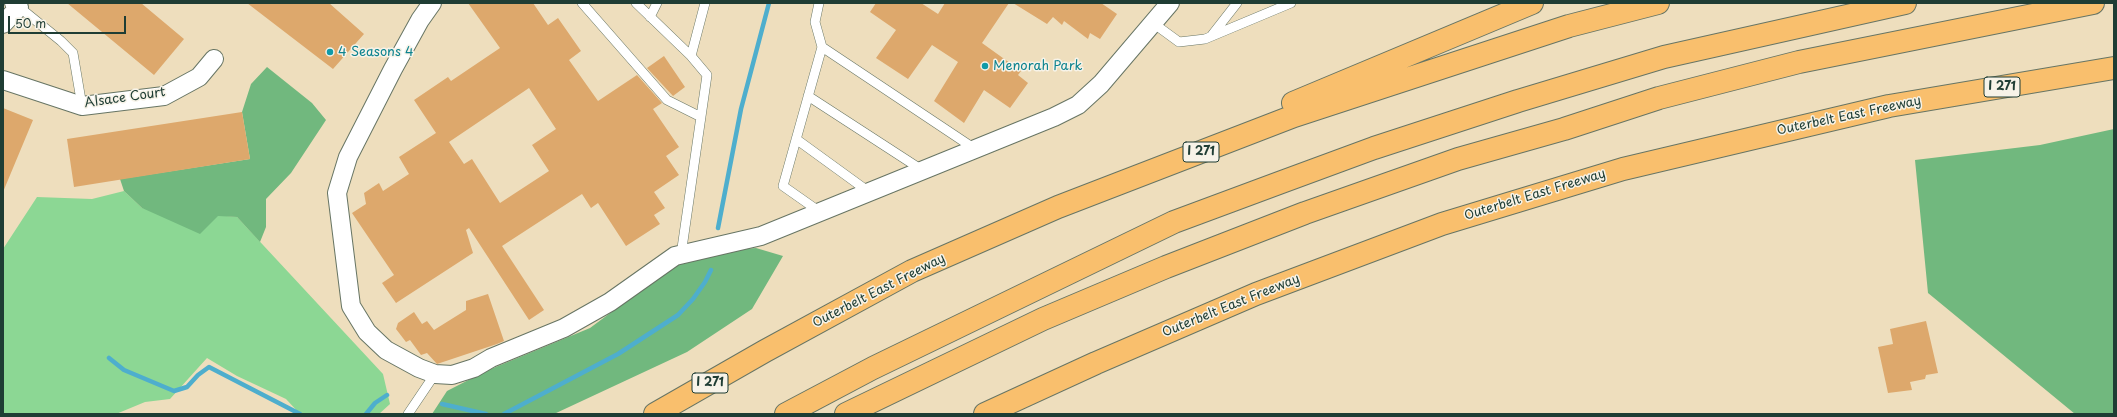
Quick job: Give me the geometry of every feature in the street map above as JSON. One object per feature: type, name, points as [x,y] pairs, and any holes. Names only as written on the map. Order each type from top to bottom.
[{"type":"highway","points":[[1058,207],[1353,77],[1532,3]]},
{"type":"highway","name":"Outerbelt East Freeway","points":[[655,414],[765,351],[912,271],[1058,207],[1294,116],[1569,26],[1658,3]]},
{"type":"highway","points":[[786,414],[873,368],[1174,222],[1374,148],[1504,105],[1664,57],[1905,3]]},
{"type":"highway","points":[[846,414],[1043,319],[1166,267],[1305,212],[1458,159],[1564,129],[1659,98],[1798,62],[2093,3]]},
{"type":"highway","name":"Outerbelt East Freeway","points":[[985,414],[1096,363],[1256,294],[1442,224],[1600,176],[1889,106],[2114,68]]},
{"type":"street","points":[[432,3],[420,20],[393,69],[348,157],[337,193],[351,306],[366,332],[386,350],[419,368],[435,374],[452,375],[474,368],[491,358],[564,328],[610,302],[674,256],[761,236],[1054,117],[1078,105],[1101,84],[1170,3]]},
{"type":"street","points":[[3,24],[16,5]]},
{"type":"street","name":"Alsace Court","points":[[3,80],[82,106],[164,96],[199,77],[214,59]]},
{"type":"lane","points":[[582,3],[667,100],[701,117]]},
{"type":"lane","points":[[636,3],[691,56],[707,75],[681,254]]},
{"type":"lane","points":[[650,17],[657,3]]},
{"type":"lane","points":[[691,56],[705,3]]},
{"type":"lane","points":[[818,3],[815,22],[822,47],[783,186],[820,212]]},
{"type":"lane","points":[[1212,36],[1237,3]]},
{"type":"lane","points":[[1153,23],[1179,42],[1205,39],[1291,3]]},
{"type":"lane","points":[[16,5],[61,41],[73,53],[82,106]]},
{"type":"lane","points":[[822,47],[975,149]]},
{"type":"lane","points":[[808,96],[922,170]]},
{"type":"lane","points":[[796,139],[869,192]]},
{"type":"lane","points":[[408,414],[435,374]]},
{"type":"green space","points":[[267,67],[312,103],[326,120],[291,173],[266,199],[266,227],[260,242],[237,217],[218,216],[200,234],[142,208],[124,191],[120,179],[250,159],[242,112],[251,84]]},
{"type":"green space","points":[[2114,129],[2114,414],[2075,414],[1928,293],[1915,160],[2040,145]]},
{"type":"green space","points":[[124,191],[142,208],[237,217],[383,374],[390,404],[379,414],[300,414],[286,399],[237,376],[207,358],[170,399],[145,402],[116,414],[3,414],[3,249],[37,197],[92,199]]},
{"type":"green space","points":[[756,248],[783,256],[752,309],[687,352],[554,414],[432,414],[447,391],[486,371],[590,328],[667,271],[687,253]]},
{"type":"building","points":[[67,3],[141,3],[184,39],[154,75]]},
{"type":"building","name":"4 Seasons 4","points":[[247,3],[329,3],[364,34],[333,69]]},
{"type":"building","points":[[468,3],[533,3],[548,25],[558,18],[581,51],[569,60],[598,101],[637,75],[662,103],[653,109],[679,147],[666,156],[679,175],[654,192],[665,208],[654,215],[660,224],[626,246],[598,203],[591,208],[582,194],[502,246],[544,310],[529,320],[469,228],[466,230],[473,253],[396,303],[382,283],[394,275],[352,213],[366,204],[364,193],[379,183],[383,191],[409,174],[399,157],[436,133],[414,100],[448,77],[451,81],[500,48]],"holes":[[[529,88],[556,129],[532,145],[549,171],[500,203],[472,159],[464,164],[449,142]]]},
{"type":"building","name":"Menorah Park","points":[[876,3],[921,3],[938,14],[945,3],[1009,3],[982,43],[1021,71],[1018,75],[1028,83],[1010,108],[984,90],[964,123],[934,101],[958,62],[932,45],[908,79],[876,58],[896,30],[870,12]]},
{"type":"building","name":"Menorah Park","points":[[1013,3],[1101,3],[1117,14],[1100,39],[1090,33],[1088,39],[1064,21],[1062,25],[1053,17],[1047,24]]},
{"type":"building","points":[[664,56],[685,87],[673,96],[647,68]]},
{"type":"building","points":[[3,108],[33,120],[3,192]]},
{"type":"building","points":[[242,112],[250,159],[74,187],[67,139]]},
{"type":"building","points":[[488,294],[504,341],[497,344],[437,364],[427,353],[421,355],[410,340],[406,342],[396,329],[398,323],[414,312],[422,324],[427,321],[434,330],[466,310],[466,301]]},
{"type":"building","points":[[1926,321],[1938,373],[1926,375],[1925,379],[1910,382],[1912,390],[1888,393],[1878,347],[1893,344],[1890,329]]},
{"type":"waterway","points":[[718,228],[741,109],[769,3]]},
{"type":"waterway","points":[[504,414],[618,354],[678,315],[693,299],[705,282],[711,270]]},
{"type":"waterway","points":[[109,358],[124,370],[174,391],[187,387],[198,375],[209,367],[300,414]]},
{"type":"waterway","points":[[366,414],[375,403],[387,395]]},
{"type":"waterway","points":[[442,404],[486,414]]},
{"type":"place","name":"4 Seasons 4","points":[[330,52]]},
{"type":"place","name":"Menorah Park","points":[[985,66]]}]
